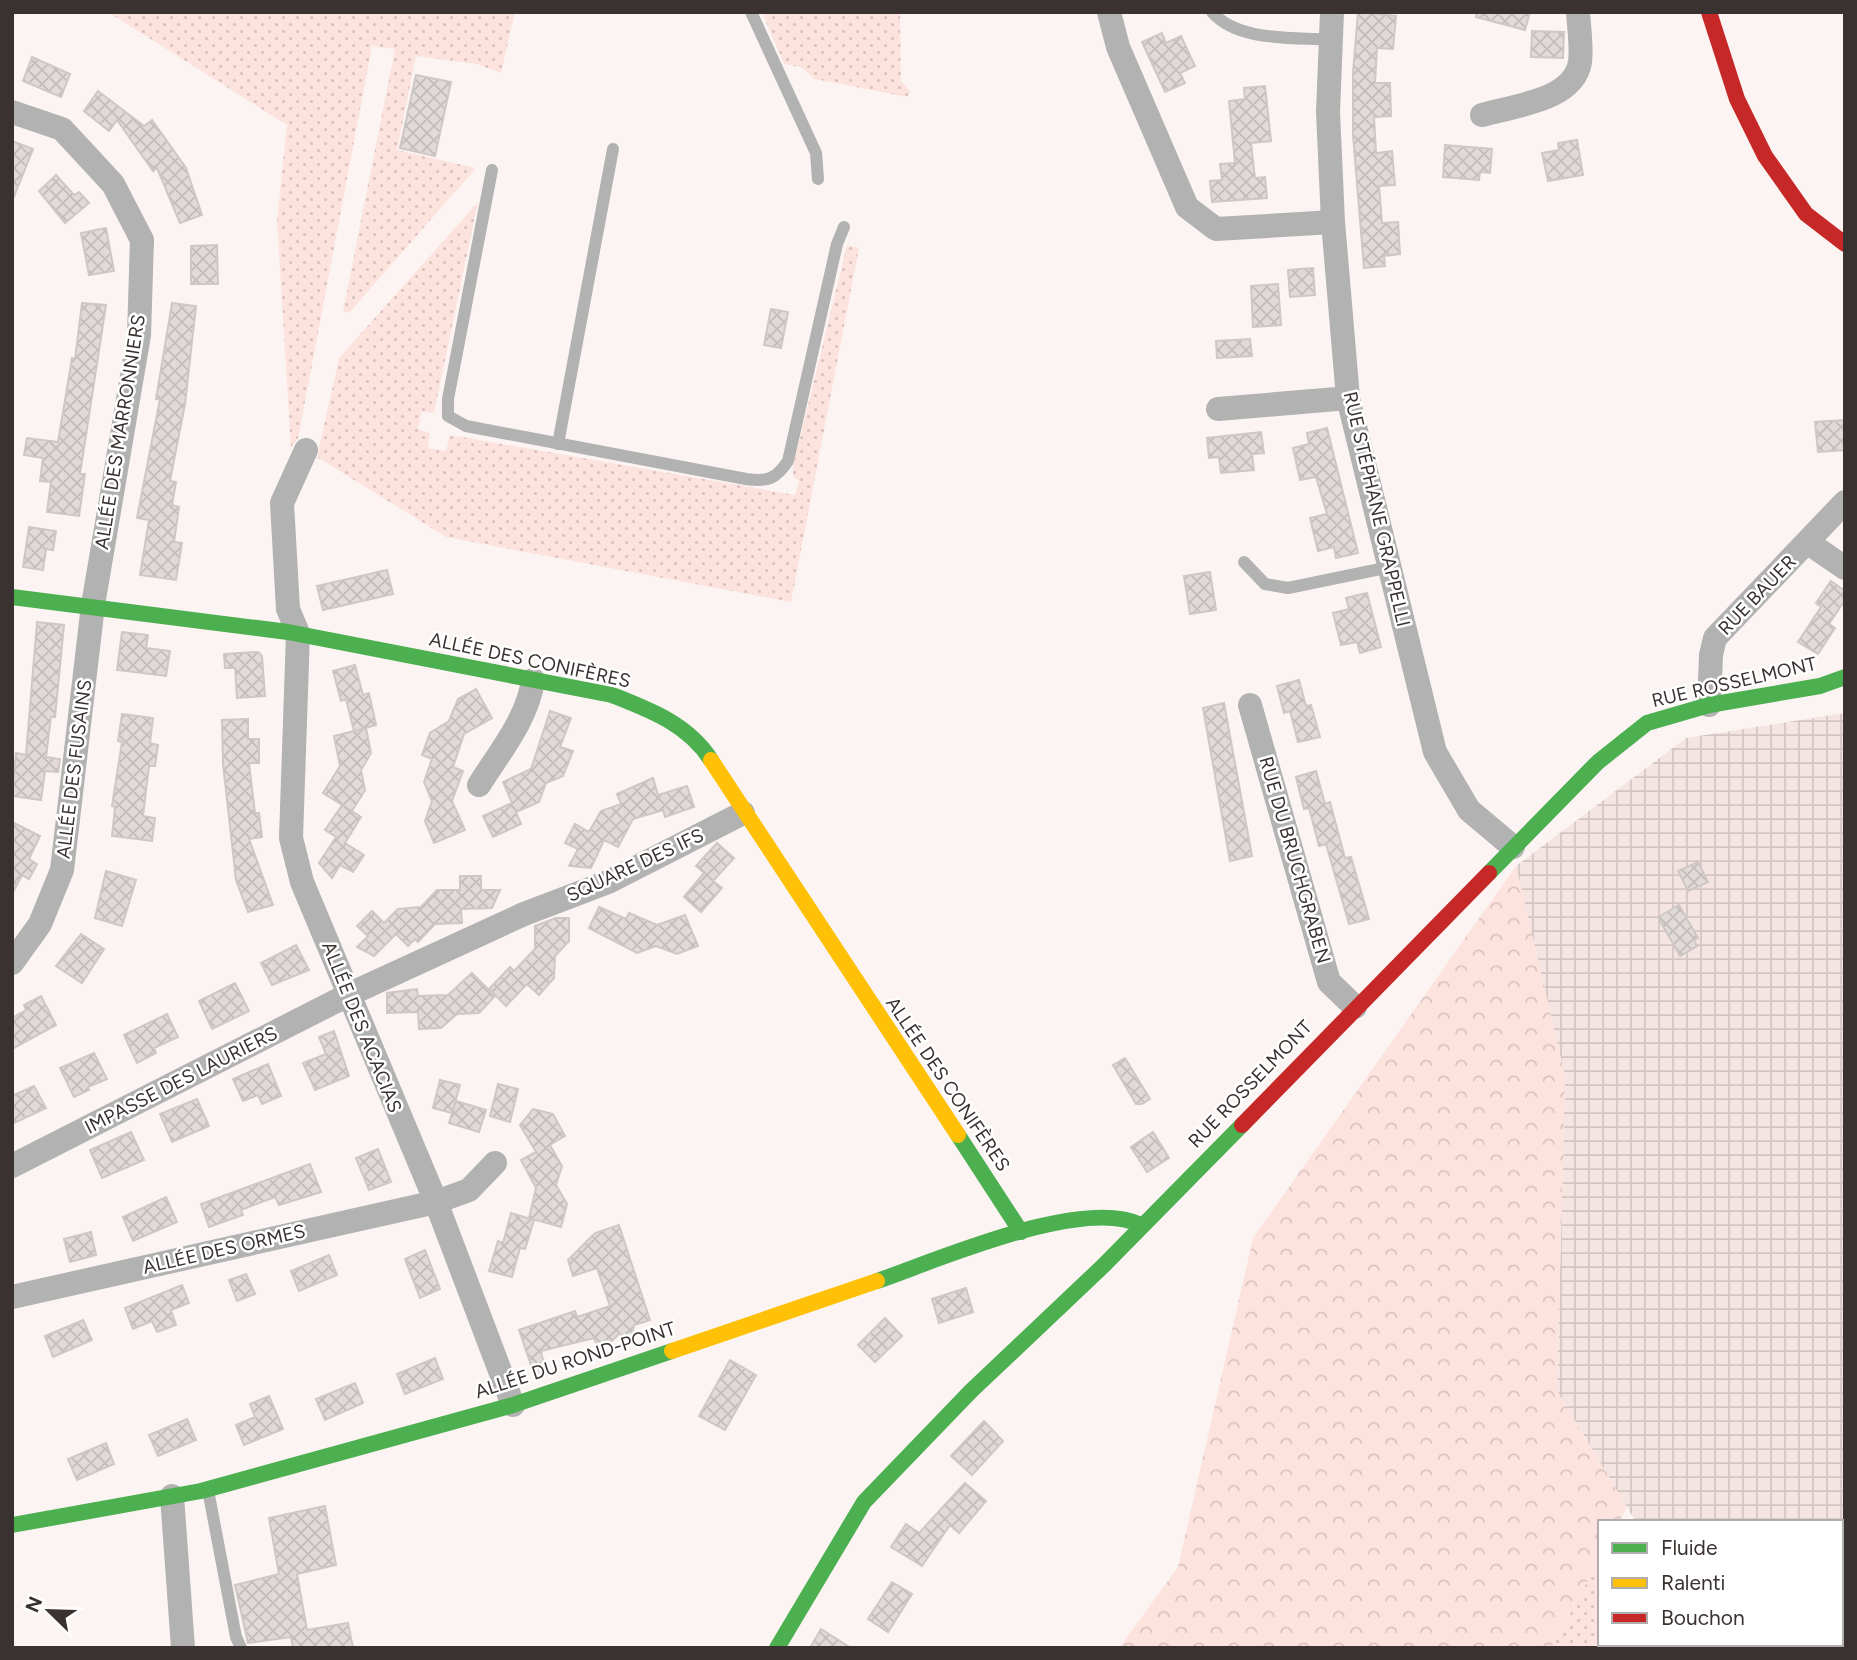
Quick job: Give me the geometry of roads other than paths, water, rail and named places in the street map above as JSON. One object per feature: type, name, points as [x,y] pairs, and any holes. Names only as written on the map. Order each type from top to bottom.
[{"type":"street","points":[[1110,12],[1118,47],[1187,207],[1200,220],[1216,229],[1333,222]]},
{"type":"street","name":"RUE STÉPHANE GRAPPELLI","points":[[1332,12],[1328,112],[1333,222],[1348,398],[1435,752],[1469,810],[1513,847]]},
{"type":"street","points":[[1482,115],[1555,94],[1571,82],[1580,64],[1578,12]]},
{"type":"street","points":[[1709,12],[1737,99],[1765,156],[1805,214],[1845,244]]},
{"type":"street","name":"ALLÉE DES MARRONNIERS","points":[[12,112],[62,129],[113,184],[142,240],[139,335],[93,605]]},
{"type":"street","points":[[1218,409],[1348,398]]},
{"type":"street","name":"ALLÉE DES ACACIAS","points":[[306,450],[282,503],[288,609],[298,634],[291,838],[302,882],[436,1202],[513,1405]]},
{"type":"street","name":"RUE BAUER","points":[[1709,705],[1711,655],[1715,638],[1845,502]]},
{"type":"street","points":[[1807,542],[1845,568]]},
{"type":"street","name":"ALLÉE DES CONIFÈRES","points":[[12,597],[93,605],[298,634],[612,695],[659,714],[698,740],[743,813],[1021,1232]]},
{"type":"street","name":"ALLÉE DES FUSAINS","points":[[12,963],[40,924],[62,870],[93,605]]},
{"type":"street","name":"RUE ROSSELMONT","points":[[777,1648],[864,1502],[1598,762],[1647,723],[1709,705],[1820,686],[1845,677]]},
{"type":"street","points":[[479,785],[526,705],[533,680]]},
{"type":"street","name":"RUE DU BRUCHGRABEN","points":[[1250,705],[1329,982],[1355,1007]]},
{"type":"street","name":"SQUARE DES IFS","points":[[350,994],[524,914],[608,882],[743,813]]},
{"type":"street","name":"IMPASSE DES LAURIERS","points":[[12,1166],[350,994]]},
{"type":"street","name":"ALLÉE DES ORMES","points":[[12,1297],[436,1202],[469,1190],[495,1163]]},
{"type":"street","name":"ALLÉE DU ROND-POINT","points":[[12,1525],[208,1489],[513,1405],[1021,1232],[1093,1216],[1133,1219],[1141,1225]]},
{"type":"street","points":[[172,1496],[183,1648]]},
{"type":"lane","points":[[751,12],[816,153],[818,179]]},
{"type":"lane","points":[[1212,12],[1218,19],[1252,32],[1330,40]]},
{"type":"lane","points":[[558,444],[613,149]]},
{"type":"lane","points":[[492,170],[448,399],[448,416],[466,426],[746,479],[765,481],[778,476],[788,461],[837,244],[844,227]]},
{"type":"lane","points":[[1244,562],[1265,584],[1288,588],[1390,567]]},
{"type":"lane","points":[[208,1489],[236,1637],[241,1648]]}]
